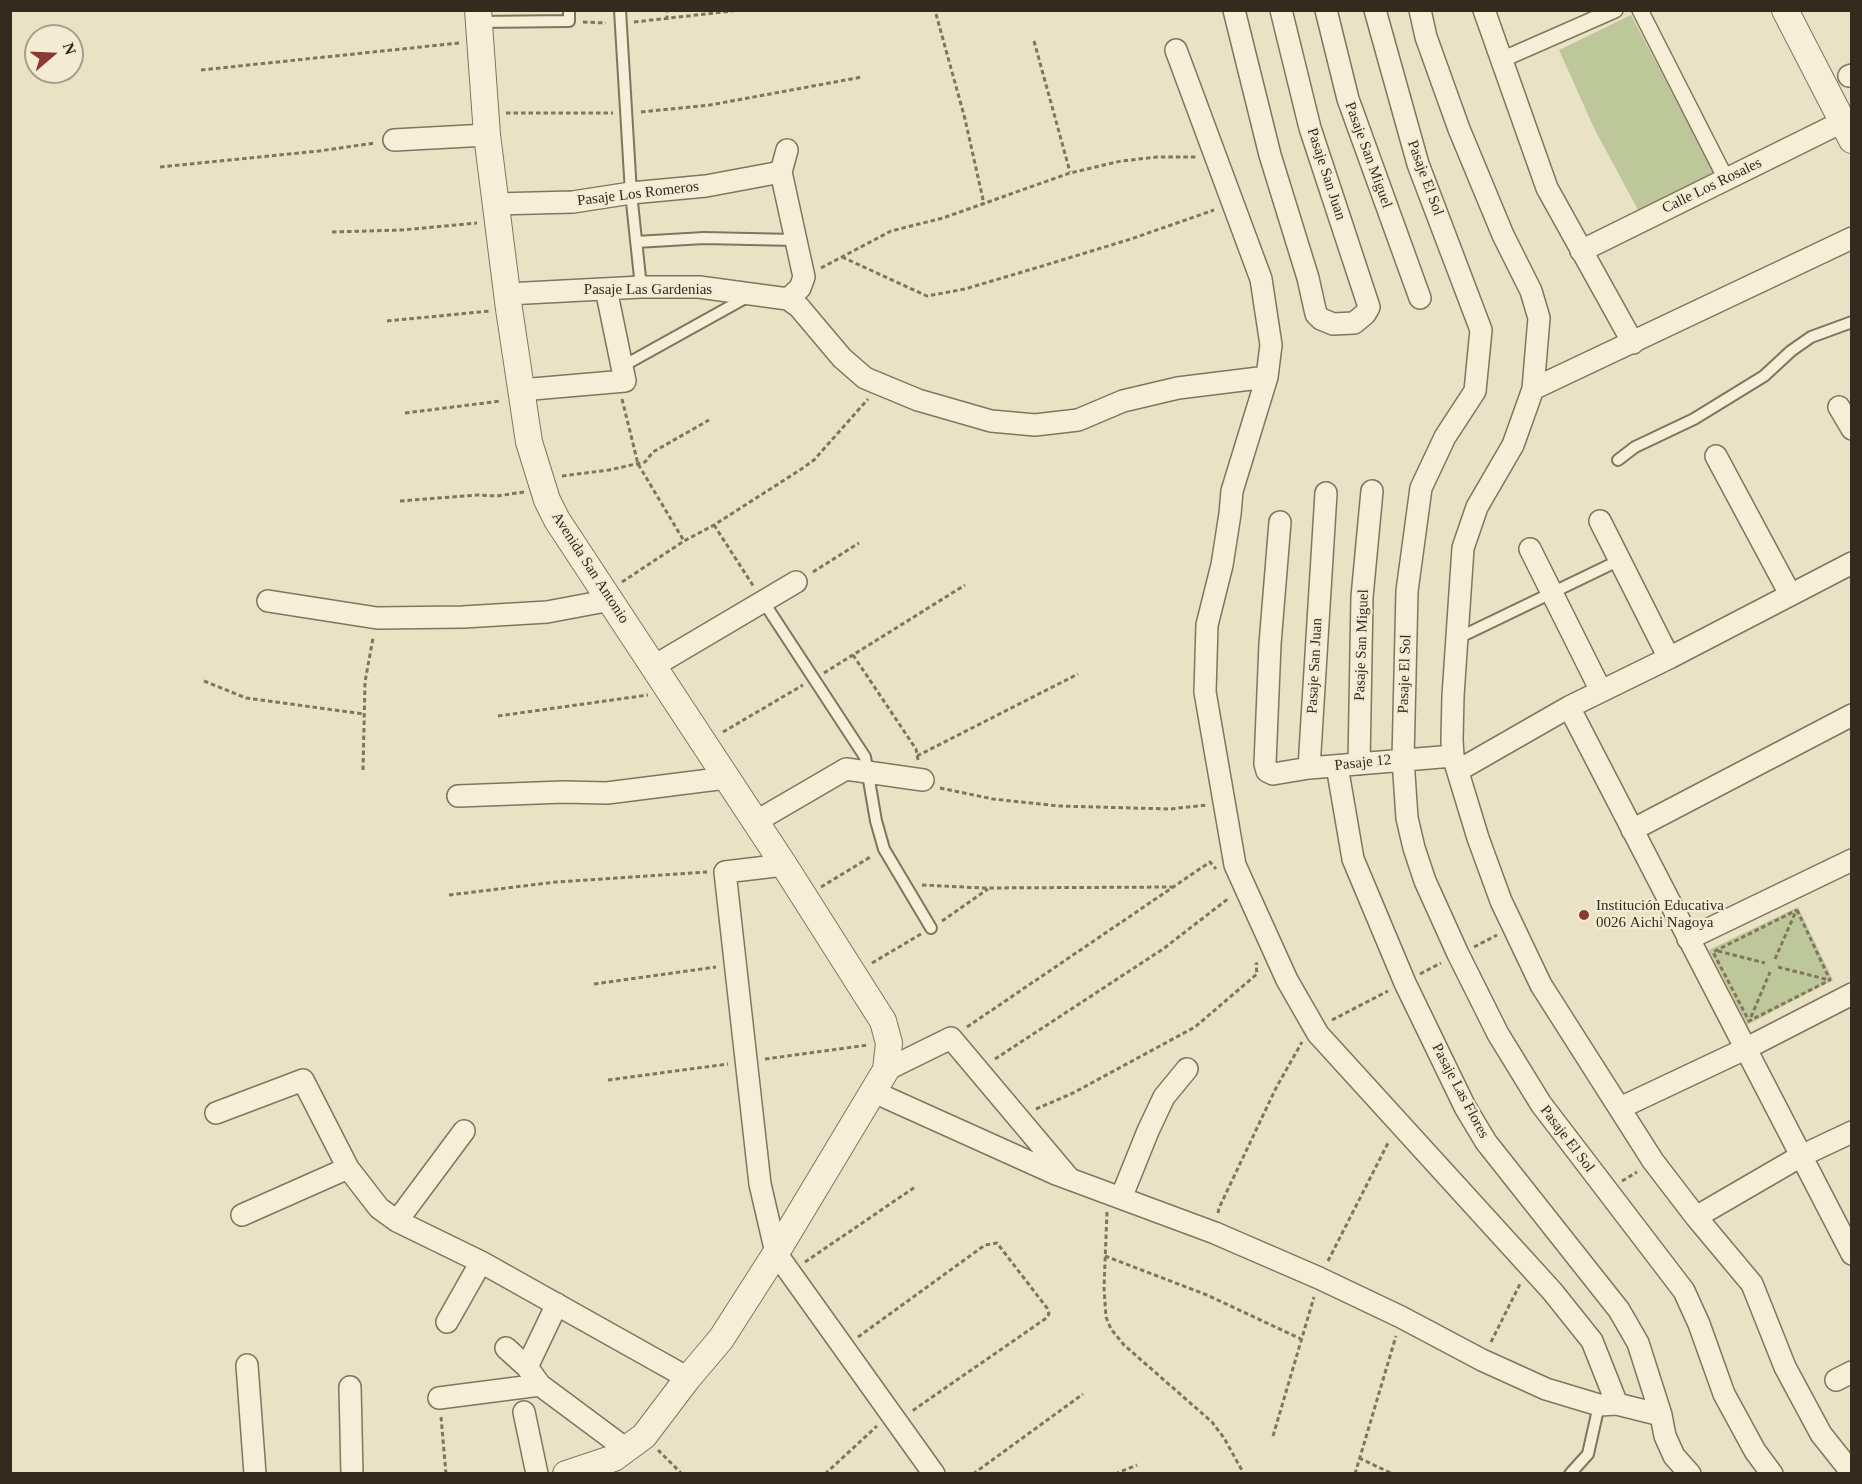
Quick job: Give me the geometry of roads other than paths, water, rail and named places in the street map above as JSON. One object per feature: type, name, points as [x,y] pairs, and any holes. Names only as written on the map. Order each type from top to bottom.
[{"type":"street","name":"Pasaje San Juan","points":[[1234,10],[1270,155],[1317,314],[1327,322],[1346,324],[1360,319],[1369,307],[1310,128],[1281,10]]},
{"type":"street","name":"Pasaje San Miguel","points":[[1326,10],[1348,99],[1420,298]]},
{"type":"street","name":"Pasaje El Sol","points":[[1375,10],[1418,164],[1481,330],[1475,391],[1445,437],[1421,488],[1407,591],[1403,759],[1407,818],[1414,848],[1425,881],[1498,1034],[1541,1104],[1684,1291],[1699,1324],[1724,1394],[1755,1451],[1772,1473]]},
{"type":"street","points":[[1420,10],[1426,37],[1459,129],[1503,235],[1531,291],[1539,318],[1533,389],[1513,445],[1477,507],[1463,548],[1452,740],[1456,763],[1478,838],[1512,928],[1541,985],[1653,1161],[1752,1284],[1785,1367],[1821,1434],[1851,1473]]},
{"type":"street","points":[[1484,10],[1540,170],[1557,207],[1633,343]]},
{"type":"street","points":[[1502,60],[1615,10]]},
{"type":"street","points":[[1640,10],[1726,179]]},
{"type":"street","points":[[1785,10],[1847,131]]},
{"type":"street","name":"Avenida San Antonio","points":[[479,24],[496,213],[529,442],[541,484],[557,520],[784,865],[882,1021],[889,1043],[880,1081]]},
{"type":"street","points":[[1176,50],[1261,279],[1271,345],[1267,377],[1232,491],[1222,565],[1207,625],[1205,692],[1235,865],[1273,950],[1318,1034],[1552,1291],[1592,1341],[1608,1404]]},
{"type":"street","points":[[394,140],[487,124]]},
{"type":"street","name":"Calle Los Rosales","points":[[1581,251],[1726,179],[1847,131]]},
{"type":"street","points":[[787,150],[781,172],[804,277],[800,288],[788,299],[800,307],[842,358],[865,378],[918,400],[991,421],[1035,425],[1077,420],[1123,401],[1178,388],[1267,377]]},
{"type":"street","name":"Pasaje Los Romeros","points":[[496,213],[631,193],[706,186],[781,172]]},
{"type":"street","points":[[1533,389],[1851,238]]},
{"type":"street","name":"Pasaje Las Gardenias","points":[[508,302],[606,289],[641,287],[699,287],[788,299]]},
{"type":"street","points":[[522,394],[622,377],[606,289]]},
{"type":"street","points":[[1839,406],[1851,429]]},
{"type":"street","points":[[1716,456],[1790,594]]},
{"type":"street","name":"Pasaje San Miguel","points":[[1359,764],[1362,597],[1372,491]]},
{"type":"street","name":"Pasaje San Juan","points":[[1309,768],[1326,493]]},
{"type":"street","points":[[1600,521],[1669,658]]},
{"type":"street","name":"Pasaje 12","points":[[1280,522],[1270,644],[1265,764],[1267,771],[1273,774],[1309,768],[1403,759],[1456,763]]},
{"type":"street","points":[[1530,549],[1601,691]]},
{"type":"street","points":[[1456,763],[1669,658],[1851,562]]},
{"type":"street","points":[[654,666],[796,582]]},
{"type":"street","points":[[268,601],[377,618],[463,617],[547,612],[608,596]]},
{"type":"street","points":[[1569,707],[1851,1254]]},
{"type":"street","points":[[1632,830],[1851,715]]},
{"type":"street","name":"Pasaje Las Flores","points":[[1337,766],[1353,859],[1405,983],[1460,1096],[1486,1142],[1619,1310],[1638,1343],[1661,1415],[1665,1436],[1674,1456],[1690,1473]]},
{"type":"street","points":[[755,822],[846,769],[923,780]]},
{"type":"street","points":[[458,796],[563,792],[607,793],[726,778]]},
{"type":"street","points":[[1688,939],[1850,864]]},
{"type":"street","points":[[784,865],[725,872],[760,1184],[783,1262],[934,1473]]},
{"type":"street","points":[[1620,1108],[1745,1049],[1846,997]]},
{"type":"street","points":[[566,1473],[614,1458],[635,1443],[783,1262],[880,1081],[951,1038],[1070,1180]]},
{"type":"street","points":[[1114,1196],[1164,1097],[1186,1069]]},
{"type":"street","points":[[216,1113],[303,1080],[348,1168],[379,1208],[397,1221],[481,1262],[688,1378]]},
{"type":"street","points":[[880,1081],[1070,1180],[1215,1233],[1319,1278],[1401,1317],[1482,1360],[1546,1389],[1661,1415]]},
{"type":"street","points":[[397,1221],[464,1131]]},
{"type":"street","points":[[1696,1217],[1801,1156],[1851,1132]]},
{"type":"street","points":[[242,1215],[348,1168]]},
{"type":"street","points":[[447,1322],[481,1262]]},
{"type":"street","points":[[527,1367],[557,1304]]},
{"type":"street","points":[[506,1348],[527,1367],[540,1385],[635,1443]]},
{"type":"street","points":[[247,1365],[255,1473]]},
{"type":"street","points":[[439,1398],[540,1385]]},
{"type":"street","points":[[350,1387],[352,1473]]},
{"type":"street","points":[[524,1412],[537,1473]]},
{"type":"lane","points":[[620,10],[631,193],[641,287]]},
{"type":"lane","points":[[479,24],[569,16]]},
{"type":"lane","points":[[636,242],[704,238],[795,240]]},
{"type":"lane","points":[[622,377],[751,294]]},
{"type":"lane","points":[[1618,460],[1635,447],[1694,419],[1764,376],[1791,351],[1811,337],[1851,322]]},
{"type":"lane","points":[[1456,639],[1620,560]]},
{"type":"lane","points":[[763,601],[865,757],[876,821],[884,849],[931,928]]},
{"type":"lane","points":[[1570,1473],[1588,1454],[1608,1404]]},
{"type":"place","name":"Institución Educativa 0026 Aichi Nagoya","points":[[1584,915]]}]
